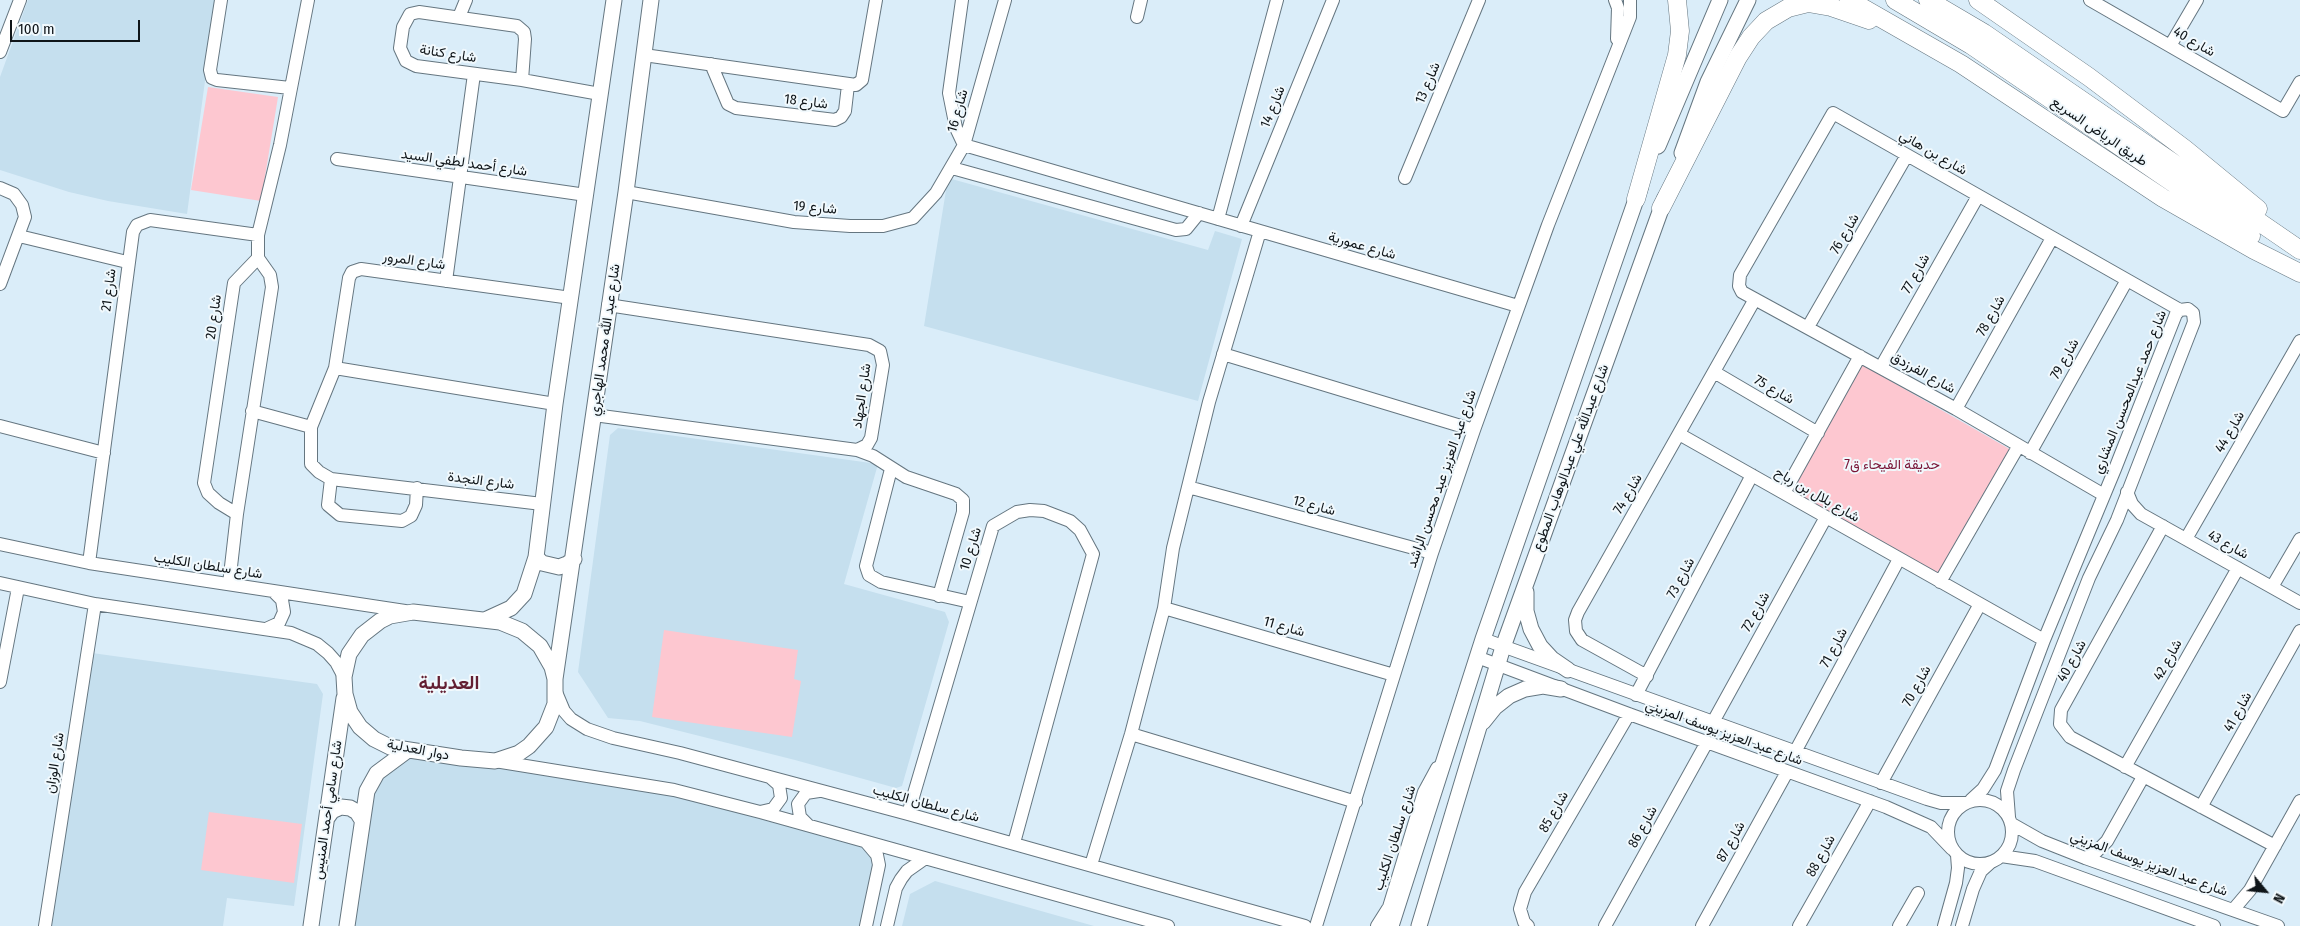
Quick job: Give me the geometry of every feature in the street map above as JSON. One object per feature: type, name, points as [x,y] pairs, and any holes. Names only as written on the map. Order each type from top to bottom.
[{"type":"highway","points":[[1636,199],[1677,55],[1680,31],[1677,0]]},
{"type":"highway","points":[[1849,0],[1961,64],[2163,198],[2254,250],[2300,272]]},
{"type":"highway","name":"طريق الرياض السريع","points":[[1895,0],[1926,5],[1984,33],[2300,250]]},
{"type":"highway","points":[[1968,0],[2001,17]]},
{"type":"highway","points":[[1978,0],[2088,77],[2185,149],[2300,244]]},
{"type":"highway","points":[[1661,208],[1738,57],[1751,37],[1766,21],[1788,8],[1808,3],[1902,31]]},
{"type":"highway","name":"طريق الرياض السريع","points":[[1926,5],[1971,45],[2300,272]]},
{"type":"main road","points":[[642,0],[650,8]]},
{"type":"main road","name":"شارع عبدالله علي عبدالوهاب المطوع","points":[[1390,926],[1482,639],[1636,199],[1720,0]]},
{"type":"main road","name":"شارع عبدالله علي عبدالوهاب المطوع","points":[[1419,926],[1503,647],[1708,82],[1748,0]]},
{"type":"main road","points":[[487,619],[511,608],[524,594],[536,557],[555,404],[600,94],[616,2]]},
{"type":"main road","name":"شارع عبد الله محمد الهاجري","points":[[555,685],[608,305],[626,192],[650,8]]},
{"type":"main road","points":[[536,557],[550,567],[567,564],[574,559]]},
{"type":"main road","points":[[1529,574],[1526,611],[1531,629],[1540,646],[1552,660],[1568,670]]},
{"type":"main road","name":"دوار العدلية","points":[[413,612],[487,619],[511,626],[532,638],[547,656],[555,685],[551,716],[538,738],[519,753],[495,761],[390,747],[374,739],[360,727],[350,712],[345,694],[344,676],[349,654],[354,644],[370,627],[390,616],[413,612]]},
{"type":"main road","points":[[1475,737],[1495,707],[1509,696],[1525,689],[1543,686],[1561,688]]},
{"type":"main road","name":"شارع سامي أحمد المنيس","points":[[311,926],[345,694]]},
{"type":"main road","points":[[347,926],[367,791],[377,773],[408,750]]},
{"type":"main road","points":[[327,818],[332,811],[341,807],[350,808],[357,812],[362,820]]},
{"type":"street","points":[[0,52],[20,0]]},
{"type":"street","points":[[221,0],[210,70],[212,78],[290,88]]},
{"type":"street","points":[[229,584],[237,514],[272,287],[270,275],[258,258],[258,235],[278,154],[308,0]]},
{"type":"street","points":[[460,18],[466,0]]},
{"type":"street","points":[[848,85],[858,85],[862,80],[876,0]]},
{"type":"street","name":"شارع 16","points":[[962,0],[948,93],[956,128],[964,145]]},
{"type":"street","name":"شارع 16","points":[[964,145],[1005,0]]},
{"type":"street","points":[[1136,18],[1141,0]]},
{"type":"street","name":"شارع 14","points":[[1218,219],[1277,0]]},
{"type":"street","name":"شارع 14","points":[[1241,226],[1333,0]]},
{"type":"street","name":"شارع 13","points":[[1405,178],[1479,0]]},
{"type":"street","name":"شارع عبد العزيز عبد محسن الراشد","points":[[1615,0],[1618,8],[1617,49]]},
{"type":"street","name":"شارع عبد العزيز عبد محسن الراشد","points":[[1316,926],[1432,553],[1518,306],[1630,17],[1630,0]]},
{"type":"street","points":[[2170,46],[2197,0]]},
{"type":"street","name":"شارع 40","points":[[2096,2],[2283,111],[2300,82]]},
{"type":"street","name":"شارع كنانة","points":[[522,80],[524,32],[517,26],[419,12],[410,14],[403,27],[400,48],[406,61],[416,66],[522,80],[600,94]]},
{"type":"street","name":"شارع 18","points":[[644,54],[711,64],[848,85],[845,111],[835,120],[736,108],[728,104],[711,64]]},
{"type":"street","points":[[446,281],[474,74]]},
{"type":"street","name":"شارع بن هاني","points":[[1740,275],[1833,113],[2180,310]]},
{"type":"street","name":"شارع 19","points":[[626,192],[794,222],[883,226],[914,218],[936,193],[964,145]]},
{"type":"street","name":"شارع عمورية","points":[[964,145],[1518,306]]},
{"type":"street","name":"شارع 76","points":[[1808,327],[1907,155]]},
{"type":"street","name":"شارع أحمد لطفي السيد","points":[[337,160],[586,196]]},
{"type":"street","points":[[952,168],[1176,230],[1186,229],[1199,213]]},
{"type":"street","points":[[0,188],[14,194],[22,205],[25,217],[0,284]]},
{"type":"street","name":"شارع 77","points":[[1881,367],[1978,196]]},
{"type":"street","points":[[127,262],[133,232],[137,225],[150,220],[258,235]]},
{"type":"street","points":[[1091,865],[1132,734],[1164,608],[1173,548],[1188,487],[1223,354],[1260,231]]},
{"type":"street","name":"شارع 21","points":[[19,236],[127,262],[104,453],[88,563]]},
{"type":"street","name":"شارع 78","points":[[1956,409],[2052,238]]},
{"type":"street","name":"شارع 20","points":[[237,514],[219,503],[208,493],[204,483],[234,283],[258,258]]},
{"type":"street","name":"شارع المرور","points":[[319,472],[311,464],[311,427],[335,368],[348,278],[352,272],[360,269],[571,298]]},
{"type":"street","name":"شارع الفرزدق","points":[[1740,275],[1738,286],[1742,292],[1956,409],[2104,495]]},
{"type":"street","name":"شارع 79","points":[[2024,450],[2127,280]]},
{"type":"street","name":"شارع 74","points":[[1647,676],[1582,640],[1576,631],[1578,612],[1755,299]]},
{"type":"street","name":"شارع الجهاد","points":[[608,305],[869,345],[877,348],[882,353],[883,365],[871,438],[867,445],[857,450]]},
{"type":"street","name":"شارع حمد عبدالمحسن المشاري","points":[[1968,801],[1982,789],[1995,770],[2044,640],[2176,314],[2184,309],[2191,311],[2194,322],[2116,520],[2078,605],[2010,780],[2007,791],[2010,820]]},
{"type":"street","name":"شارع 44","points":[[2186,539],[2300,341]]},
{"type":"street","points":[[1223,354],[1474,430]]},
{"type":"street","points":[[1784,494],[1860,356]]},
{"type":"street","points":[[335,368],[555,404]]},
{"type":"street","name":"شارع 75","points":[[1714,372],[1818,433]]},
{"type":"street","points":[[252,411],[311,427]]},
{"type":"street","points":[[594,415],[857,450],[873,456],[906,477],[956,494],[963,500],[962,512],[939,596]]},
{"type":"street","points":[[0,426],[104,453]]},
{"type":"street","name":"شارع بلال بن رباح","points":[[1679,434],[2044,640]]},
{"type":"street","points":[[1940,582],[2024,450]]},
{"type":"street","points":[[891,469],[867,571],[872,578],[881,582],[970,602]]},
{"type":"street","name":"شارع النجدة","points":[[319,472],[331,479],[542,504]]},
{"type":"street","name":"شارع 73","points":[[1636,695],[1752,475]]},
{"type":"street","points":[[331,479],[328,505],[340,515],[402,521],[411,516],[416,505],[417,488]]},
{"type":"street","name":"شارع 12","points":[[1188,487],[1432,553]]},
{"type":"street","name":"شارع 43","points":[[2127,492],[2132,504],[2141,514],[2300,603]]},
{"type":"street","name":"شارع 10","points":[[908,814],[992,526],[1004,518],[1030,510],[1044,510],[1070,521],[1088,542],[1093,554],[1014,843]]},
{"type":"street","points":[[2116,520],[2128,515],[2141,514]]},
{"type":"street","name":"شارع 72","points":[[1714,722],[1826,517]]},
{"type":"street","name":"شارع 40","points":[[2163,526],[2061,710],[2059,718],[2064,731],[2070,737],[2274,846]]},
{"type":"street","points":[[2272,587],[2300,539]]},
{"type":"street","name":"شارع سلطان الكليب","points":[[0,544],[88,563],[413,612]]},
{"type":"street","name":"شارع 71","points":[[1795,752],[1899,559]]},
{"type":"street","name":"شارع 42","points":[[2125,767],[2238,568]]},
{"type":"street","points":[[2072,573],[2075,580],[2079,582],[2083,583],[2089,578]]},
{"type":"street","points":[[0,583],[95,604],[268,628],[291,633],[317,644],[336,662],[344,676]]},
{"type":"street","points":[[0,678],[18,588]]},
{"type":"street","points":[[268,628],[278,622],[284,612],[282,600],[274,592]]},
{"type":"street","points":[[2061,599],[2068,594],[2072,595],[2078,601],[2078,605]]},
{"type":"street","name":"شارع الوزان","points":[[45,926],[95,604]]},
{"type":"street","name":"شارع 70","points":[[1881,783],[1980,604]]},
{"type":"street","name":"شارع 11","points":[[1164,608],[1394,675]]},
{"type":"street","name":"شارع 41","points":[[2202,807],[2300,630]]},
{"type":"street","name":"شارع عبد العزيز يوسف المزيني","points":[[1482,639],[1881,783],[1941,803],[1968,801]]},
{"type":"street","name":"شارع عبد العزيز يوسف المزيني","points":[[1477,657],[1870,801],[1932,828],[1955,852]]},
{"type":"street","name":"شارع سلطان الكليب","points":[[555,685],[564,711],[587,729],[613,738],[908,814],[1305,926]]},
{"type":"street","name":"شارع 85","points":[[1528,926],[1524,922],[1520,909],[1525,892],[1629,714]]},
{"type":"street","points":[[1687,735],[1682,727],[1682,722],[1690,715],[1695,715]]},
{"type":"street","points":[[1132,734],[1356,802]]},
{"type":"street","name":"شارع 86","points":[[1605,926],[1707,742]]},
{"type":"street","name":"شارع سلطان الكليب","points":[[1377,926],[1389,907],[1424,792],[1442,759]]},
{"type":"street","points":[[495,761],[674,790],[1070,897],[1168,926]]},
{"type":"street","points":[[1824,784],[1832,780],[1834,776],[1834,771],[1828,764]]},
{"type":"street","points":[[1995,770],[2001,778],[2010,780]]},
{"type":"street","name":"شارع 87","points":[[1702,926],[1787,772]]},
{"type":"street","points":[[2085,858],[2095,853],[2108,841],[2143,776]]},
{"type":"street","points":[[760,812],[773,809],[781,798],[779,785],[769,777]]},
{"type":"street","points":[[810,826],[800,817],[798,804],[806,793],[819,791]]},
{"type":"street","points":[[1944,926],[1956,883],[1958,868],[1955,852],[1949,841],[1948,823],[1957,808],[1968,801],[1980,799],[1997,804],[2010,820],[2011,842],[1996,859],[1981,871],[1973,889],[1962,926]]},
{"type":"street","name":"شارع 88","points":[[1799,926],[1870,801]]},
{"type":"street","points":[[2233,910],[2250,890],[2300,801]]},
{"type":"street","name":"شارع عبد العزيز يوسف المزيني","points":[[2010,820],[2042,841],[2278,926]]},
{"type":"street","points":[[2108,841],[2107,859],[2111,866]]},
{"type":"street","points":[[866,842],[874,851],[878,860],[874,892],[866,926]]},
{"type":"street","points":[[1955,852],[1976,864],[1996,859],[2035,861],[2214,926]]},
{"type":"street","points":[[887,926],[901,879],[907,871],[924,859]]},
{"type":"street","points":[[1956,883],[1966,881],[1973,889]]},
{"type":"street","points":[[2250,890],[2252,916]]},
{"type":"street","points":[[874,892],[884,891],[894,898]]},
{"type":"street","points":[[1899,926],[1918,893]]},
{"type":"shaded area","points":[[28,0],[216,0],[187,214],[108,201],[69,192],[0,170],[0,77]]},
{"type":"shaded area","points":[[948,178],[1208,250],[1215,231],[1242,239],[1198,401],[924,326]]},
{"type":"shaded area","points":[[618,428],[878,464],[844,584],[945,612],[949,622],[902,786],[896,788],[795,760],[640,721],[608,718],[578,672],[610,435]]},
{"type":"shaded area","points":[[92,653],[317,684],[323,694],[294,906],[227,898],[223,926],[52,926]]},
{"type":"shaded area","points":[[407,750],[628,782],[866,842],[877,855],[863,926],[347,926],[367,791]]},
{"type":"shaded area","points":[[935,881],[1094,926],[902,926],[910,894]]},
{"type":"green space","points":[[208,87],[278,97],[261,201],[191,190]]},
{"type":"green space","name":"حديقة الفيحاء ق7","points":[[1859,363],[2013,451],[1938,573],[1792,491]]},
{"type":"green space","points":[[664,630],[798,650],[794,679],[801,681],[792,737],[652,717]]},
{"type":"green space","points":[[209,812],[302,824],[294,883],[201,870]]},
{"type":"district","name":"العديلية","points":[[449,684]]}]
